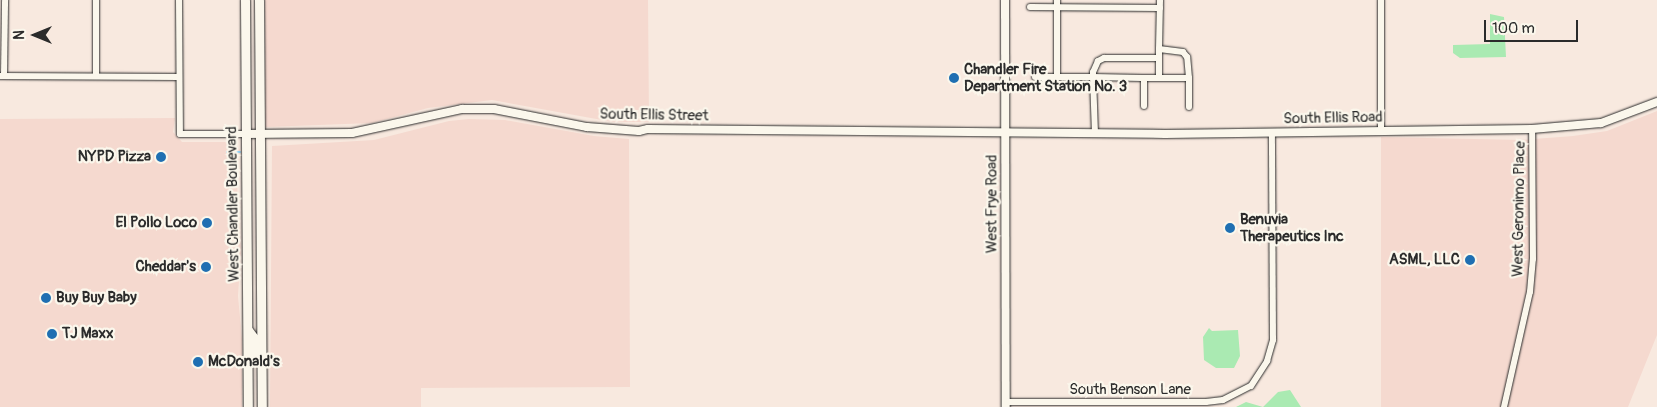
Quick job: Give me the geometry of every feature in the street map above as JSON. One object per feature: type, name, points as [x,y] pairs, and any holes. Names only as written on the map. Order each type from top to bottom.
[{"type":"main road","name":"West Chandler Boulevard","points":[[245,0],[248,407]]},
{"type":"main road","name":"West Chandler Boulevard","points":[[259,0],[262,407]]},
{"type":"main road","points":[[248,330],[254,338],[256,368],[262,380]]},
{"type":"street","points":[[5,0],[2,76],[179,77]]},
{"type":"street","points":[[96,0],[96,76]]},
{"type":"street","points":[[179,0],[180,134],[246,134]]},
{"type":"street","name":"West Frye Road","points":[[1005,0],[1006,405]]},
{"type":"street","points":[[1057,0],[1057,77]]},
{"type":"street","points":[[1159,78],[1160,0]]},
{"type":"street","points":[[1381,0],[1381,131]]},
{"type":"street","points":[[1030,7],[1160,8]]},
{"type":"street","points":[[1159,49],[1183,52],[1187,57],[1189,78],[1188,107]]},
{"type":"street","points":[[1095,133],[1093,77],[1095,66],[1104,58],[1159,58]]},
{"type":"street","points":[[1035,77],[1189,78]]},
{"type":"street","points":[[1144,78],[1144,106]]},
{"type":"street","name":"South Ellis Road","points":[[1006,132],[1272,133],[1532,129],[1601,123],[1657,102]]},
{"type":"street","name":"South Ellis Street","points":[[246,134],[352,133],[462,109],[494,109],[615,131],[1006,132]]},
{"type":"street","name":"West Geronimo Place","points":[[1504,407],[1530,292],[1534,219],[1532,129]]},
{"type":"street","name":"South Benson Lane","points":[[1006,405],[1206,402],[1223,400],[1251,386],[1267,362],[1273,340],[1272,133]]},
{"type":"shaded area","points":[[265,0],[648,0],[649,122],[613,122],[492,100],[428,108],[372,123],[265,127]]},
{"type":"shaded area","points":[[1657,111],[1657,335],[1628,407],[1381,407],[1381,137],[1521,140],[1573,136],[1607,131]]},
{"type":"shaded area","points":[[175,118],[173,132],[182,142],[235,142],[240,150],[237,185],[241,251],[238,296],[242,339],[242,407],[0,407],[0,119]]},
{"type":"shaded area","points":[[469,119],[505,120],[594,136],[629,139],[630,387],[421,388],[421,407],[270,407],[272,146],[374,140],[449,121]]},
{"type":"green space","points":[[1490,14],[1504,17],[1506,57],[1460,58],[1453,53],[1453,45],[1490,44]]},
{"type":"green space","points":[[1209,328],[1212,331],[1238,330],[1240,356],[1234,368],[1216,368],[1204,360],[1203,337]]},
{"type":"green space","points":[[1290,390],[1301,407],[1263,407],[1278,392]]},
{"type":"green space","points":[[1246,402],[1263,407],[1236,407]]},
{"type":"waterway","points":[[227,152],[240,152]]},
{"type":"place","name":"Chandler Fire Department Station No. 3","points":[[954,78]]},
{"type":"place","name":"NYPD Pizza","points":[[161,157]]},
{"type":"place","name":"El Pollo Loco","points":[[207,223]]},
{"type":"place","name":"Benuvia Therapeutics Inc","points":[[1230,228]]},
{"type":"place","name":"ASML, LLC","points":[[1470,260]]},
{"type":"place","name":"Cheddar's","points":[[206,267]]},
{"type":"place","name":"Buy Buy Baby","points":[[46,298]]},
{"type":"place","name":"TJ Maxx","points":[[52,334]]},
{"type":"place","name":"McDonald's","points":[[198,362]]}]
